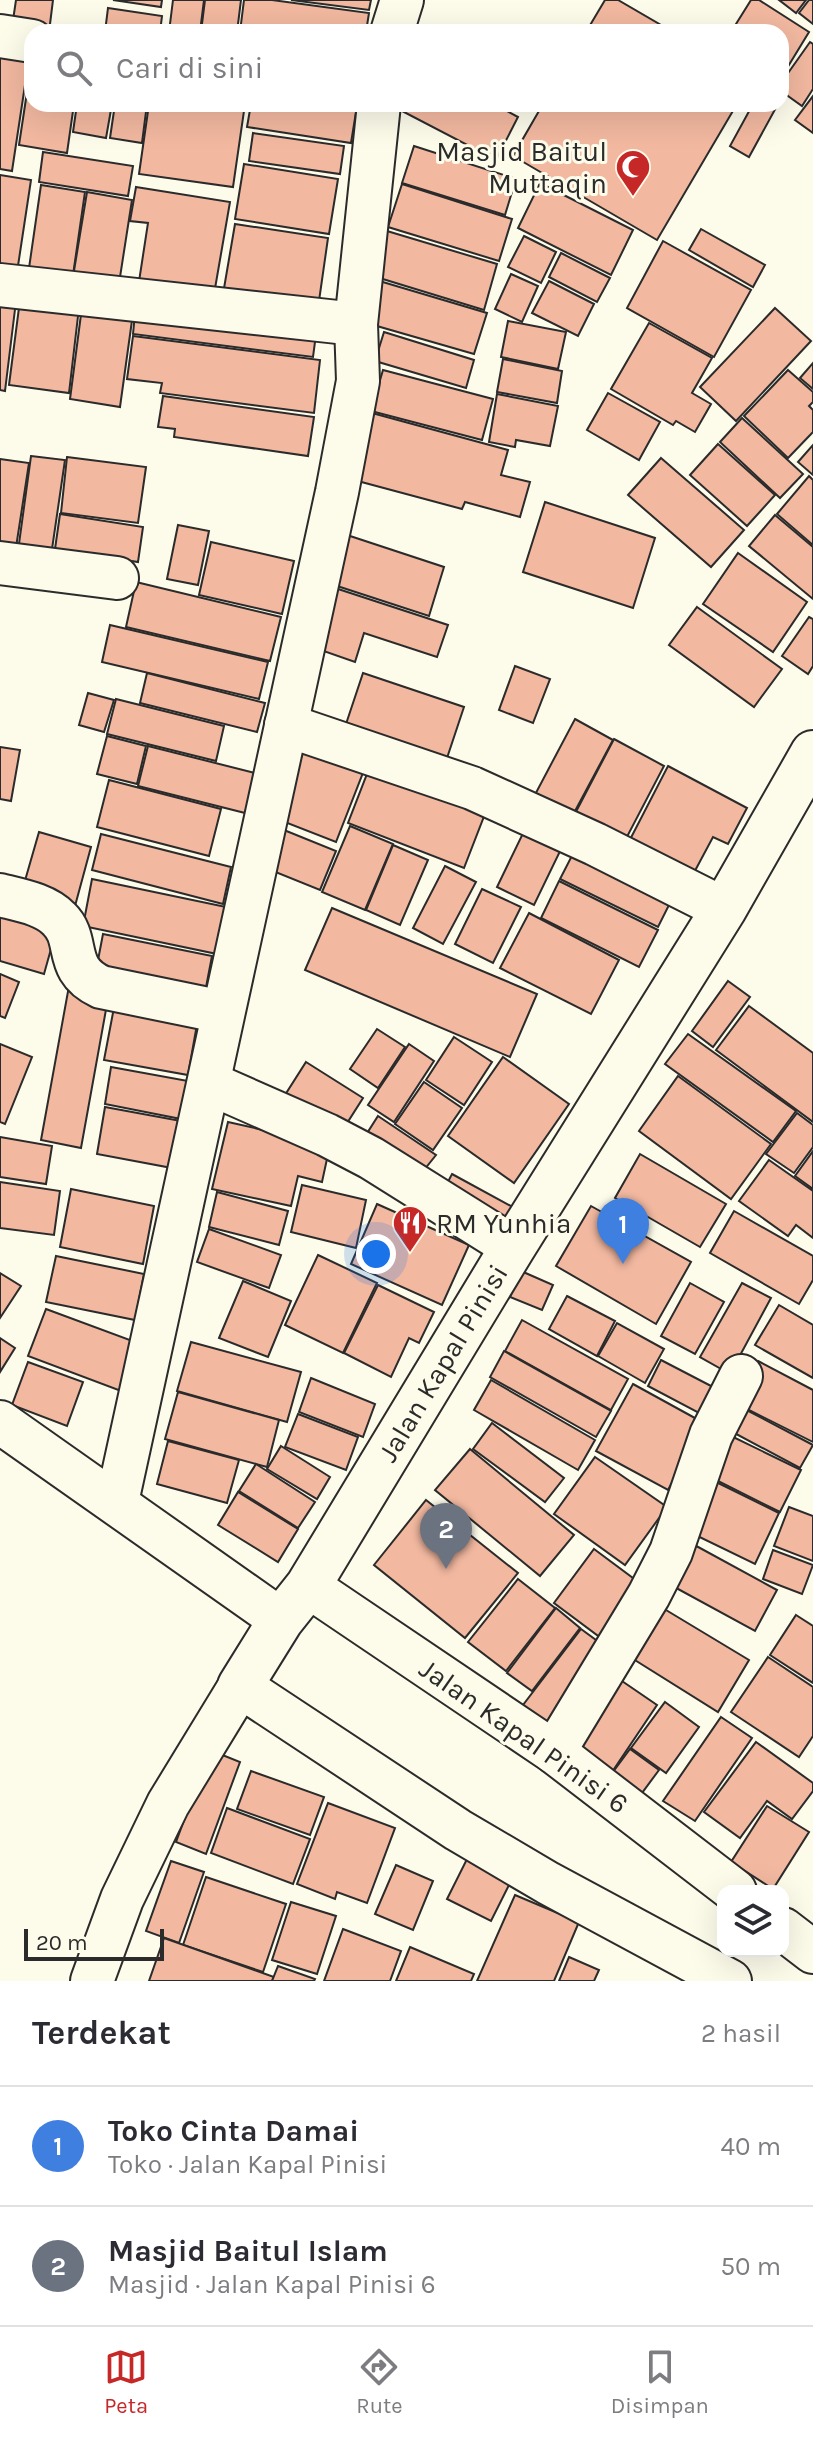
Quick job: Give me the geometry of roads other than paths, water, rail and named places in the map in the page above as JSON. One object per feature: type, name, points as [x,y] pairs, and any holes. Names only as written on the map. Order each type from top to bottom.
[{"type":"street","points":[[394,24],[402,0]]},
{"type":"street","points":[[0,36],[24,40]]},
{"type":"street","points":[[117,1502],[337,492],[358,381],[356,324],[378,112]]},
{"type":"street","points":[[0,285],[356,324]]},
{"type":"street","points":[[0,563],[117,578]]},
{"type":"street","points":[[286,725],[472,788],[595,844],[724,909]]},
{"type":"street","name":"Jalan Kapal Pinisi","points":[[92,1981],[122,1899],[168,1804],[281,1620],[308,1586],[513,1247],[809,771]]},
{"type":"street","points":[[0,895],[44,909],[63,922],[79,971],[89,981],[101,987],[223,1012]]},
{"type":"street","points":[[209,1083],[371,1158],[513,1247]]},
{"type":"street","points":[[554,1752],[649,1595],[671,1552],[711,1435],[741,1376]]},
{"type":"street","points":[[0,1422],[281,1620]]},
{"type":"street","name":"Jalan Kapal Pinisi 6","points":[[308,1586],[554,1752],[727,1885]]},
{"type":"street","points":[[240,1686],[458,1830],[548,1883],[730,1981]]},
{"type":"street","points":[[789,1934],[813,1952]]},
{"type":"place","name":"Masjid Baitul Muttaqin","points":[[633,198]]},
{"type":"place","name":"RM Yunhia","points":[[410,1254]]},
{"type":"place","name":"Toko Cinta Damai","points":[[623,1264]]},
{"type":"place","name":"Masjid Baitul Islam","points":[[446,1569]]}]
